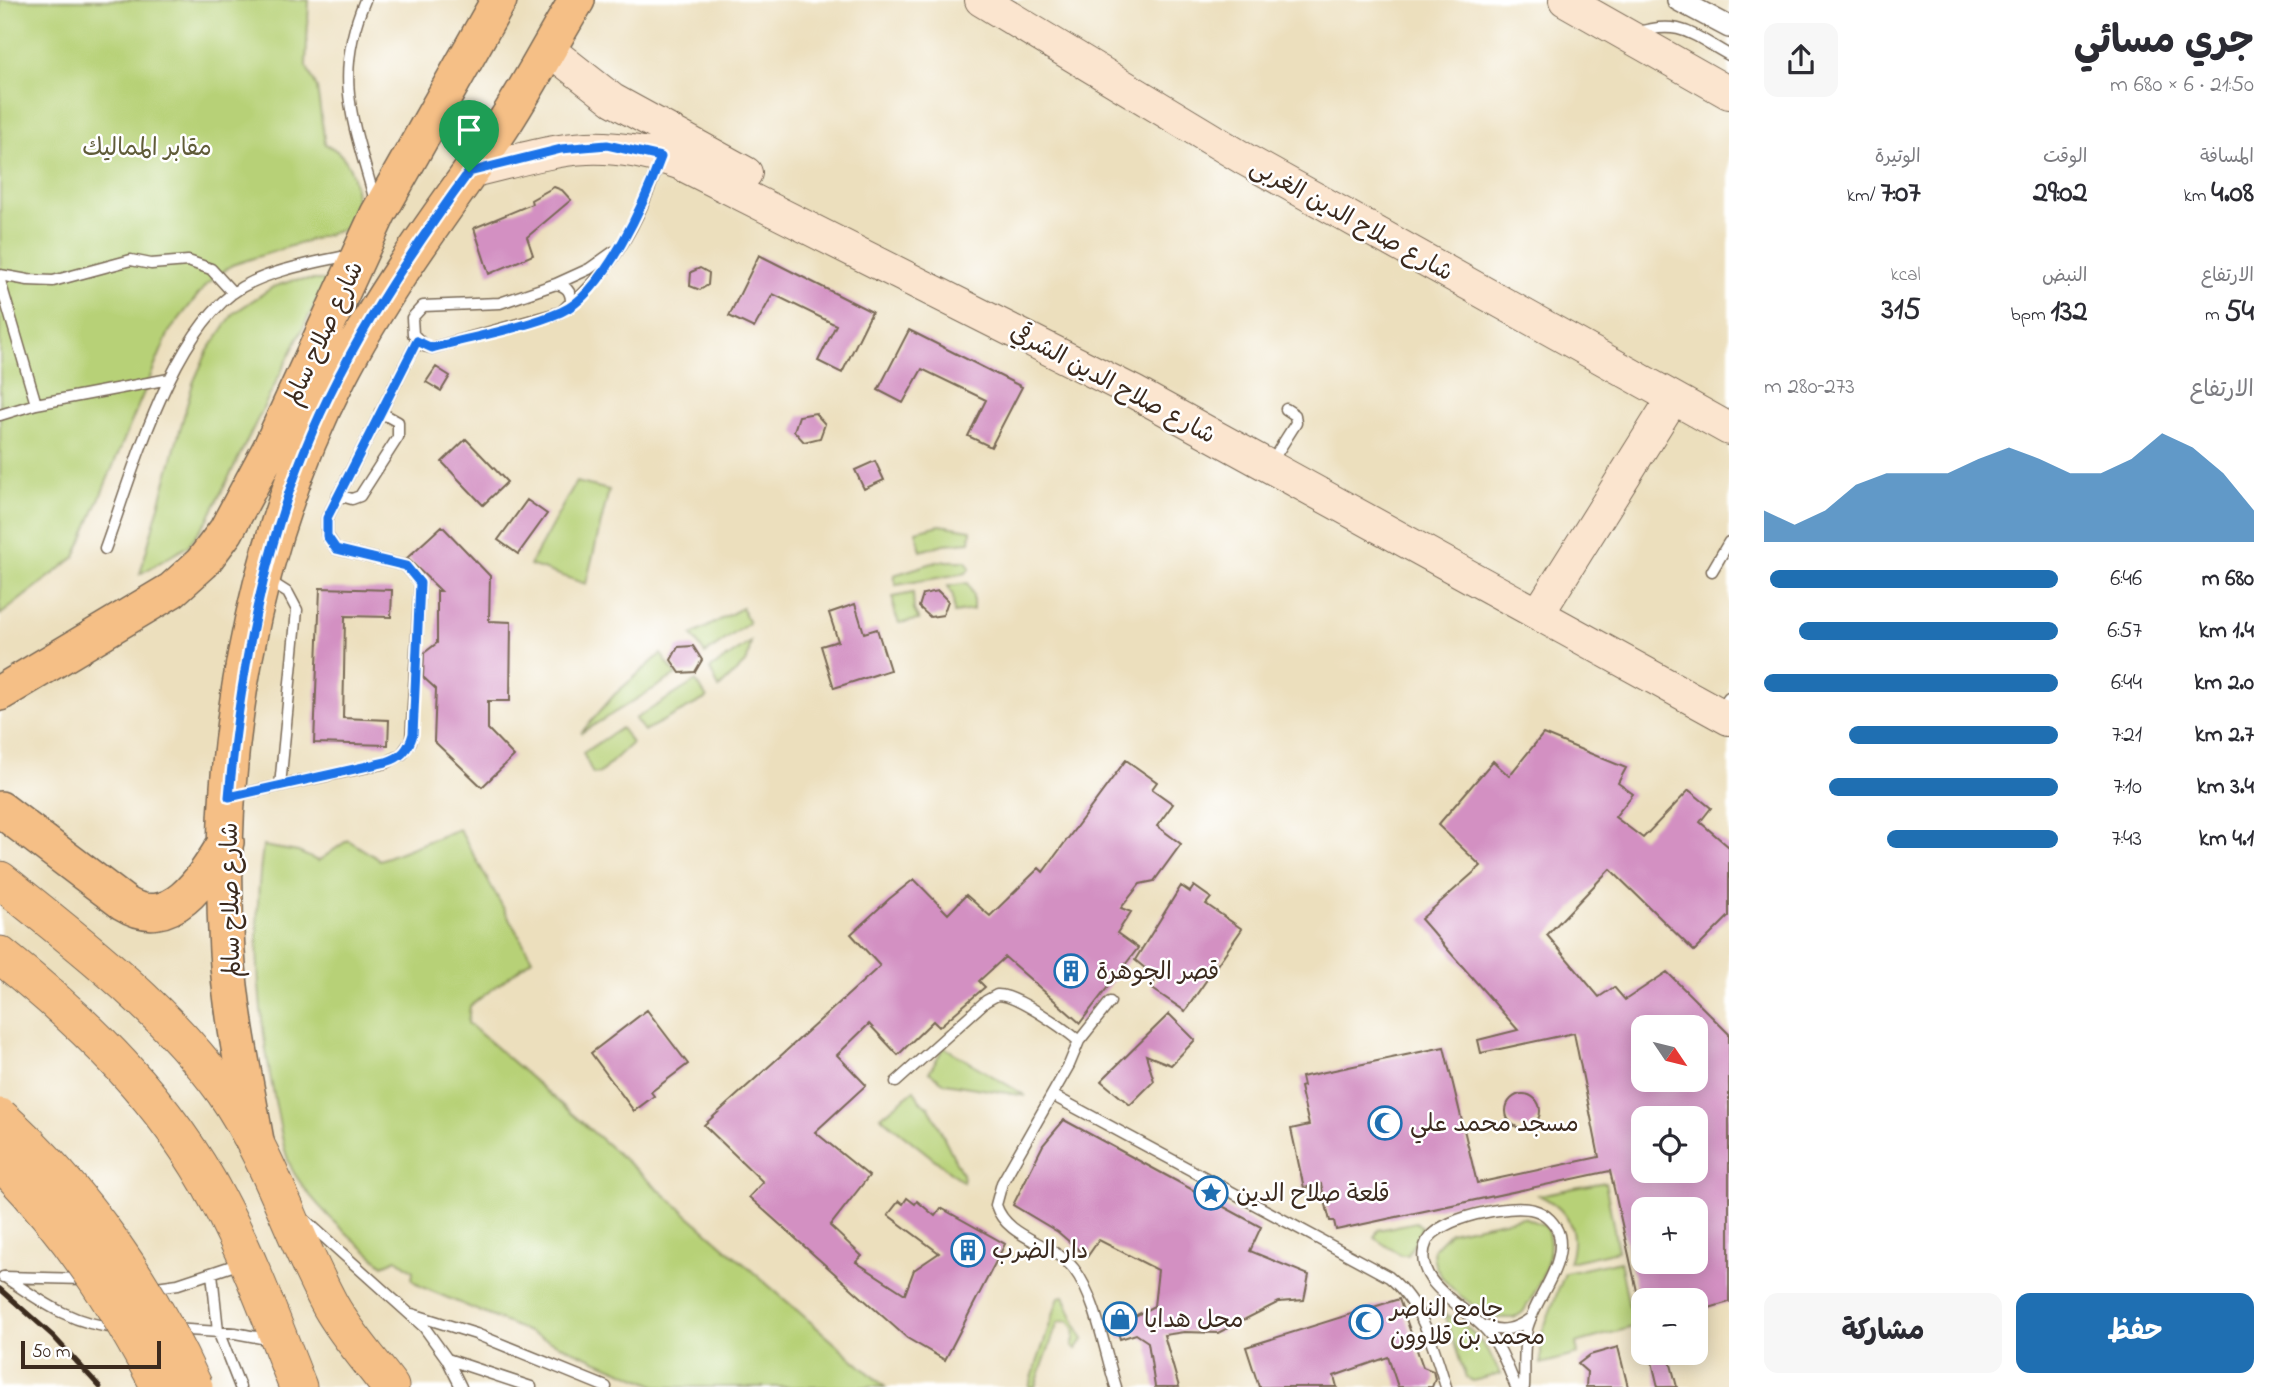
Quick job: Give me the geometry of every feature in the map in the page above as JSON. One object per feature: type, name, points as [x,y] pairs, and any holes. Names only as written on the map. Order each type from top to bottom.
[{"type":"highway","points":[[0,880],[121,980],[169,1027],[223,1090],[257,1145]]},
{"type":"highway","points":[[0,955],[62,1006],[117,1058],[185,1145],[211,1189],[247,1261],[298,1387]]},
{"type":"highway","points":[[0,1117],[68,1186],[119,1252],[160,1320],[194,1387]]},
{"type":"highway","name":"شارع صلاح سالم","points":[[257,1145],[331,1307],[390,1387]]},
{"type":"highway","points":[[0,1161],[57,1223],[93,1269],[126,1322],[160,1387]]},
{"type":"highway","points":[[331,1307],[338,1341],[359,1387]]},
{"type":"main road","name":"شارع صلاح سالم","points":[[0,693],[172,590],[202,563],[226,531],[251,488],[379,214],[499,0]]},
{"type":"main road","name":"شارع صلاح سالم","points":[[257,1145],[234,1025],[227,953],[226,842],[236,716],[264,578],[297,469],[340,376],[416,246],[491,143],[577,0]]},
{"type":"main road","name":"شارع صلاح الدين الغربى","points":[[981,0],[1222,146],[1729,429]]},
{"type":"main road","points":[[1565,0],[1631,35],[1729,93]]},
{"type":"main road","name":"شارع صلاح الدين الشرقي","points":[[548,49],[613,100],[797,202],[999,303],[1277,453],[1542,607]]},
{"type":"main road","name":"شارع صلاح الدين الشرقي","points":[[469,172],[584,146],[630,148],[661,157],[709,177],[860,256],[1134,392],[1729,703]]},
{"type":"main road","points":[[1542,607],[1673,398]]},
{"type":"main road","points":[[0,809],[124,903],[142,912],[160,912],[177,905],[203,878],[226,842]]},
{"type":"street","points":[[1678,0],[1729,27]]},
{"type":"lane","points":[[365,0],[349,44],[346,84],[351,113],[379,214]]},
{"type":"lane","points":[[1631,35],[1660,26],[1676,27],[1729,55]]},
{"type":"lane","points":[[618,248],[589,269],[556,284],[500,303],[423,306],[412,318],[413,334],[417,341],[432,348],[561,312],[592,286],[618,248],[638,213],[661,157]]},
{"type":"lane","points":[[105,550],[169,379],[210,316],[233,293],[274,274],[360,253]]},
{"type":"lane","points":[[0,275],[28,281],[53,281],[131,260],[151,264],[187,261],[211,269],[233,293]]},
{"type":"lane","points":[[0,281],[36,404]]},
{"type":"lane","points":[[556,284],[568,290],[571,298],[569,306]]},
{"type":"lane","points":[[229,797],[395,760],[407,748],[413,734],[420,583],[406,566],[344,553],[330,543],[326,527],[338,495],[417,341]]},
{"type":"lane","points":[[0,415],[36,404],[169,379]]},
{"type":"lane","points":[[1277,453],[1296,423],[1295,415],[1286,409]]},
{"type":"lane","points":[[338,495],[352,499],[360,496],[398,437],[398,422],[380,412]]},
{"type":"lane","points":[[1712,571],[1724,563],[1729,542]]},
{"type":"lane","points":[[264,578],[288,593],[297,610],[280,786]]},
{"type":"lane","points":[[896,1082],[986,1001],[997,995],[1016,1000],[1059,1024],[1079,1041]]},
{"type":"lane","points":[[1110,1002],[1079,1041],[1002,1183],[996,1205],[1006,1224],[1049,1247],[1075,1271],[1084,1286],[1116,1387]]},
{"type":"lane","points":[[1052,1095],[1389,1277],[1403,1288],[1419,1310],[1446,1387]]},
{"type":"lane","points":[[284,1201],[376,1286],[410,1313],[447,1359],[461,1387]]},
{"type":"lane","points":[[1516,1387],[1496,1343],[1482,1325],[1432,1281],[1423,1256],[1426,1243],[1443,1223],[1521,1208],[1536,1210],[1550,1218],[1558,1231],[1561,1247],[1531,1318],[1526,1338],[1524,1387]]},
{"type":"lane","points":[[3,1277],[45,1276],[146,1288],[178,1284],[247,1261]]},
{"type":"lane","points":[[212,1273],[218,1331],[240,1387]]},
{"type":"lane","points":[[3,1277],[56,1311],[82,1322],[143,1328]]},
{"type":"lane","points":[[82,1322],[99,1317],[104,1310],[105,1293],[94,1280]]},
{"type":"lane","points":[[410,1313],[476,1334],[606,1387]]},
{"type":"lane","points":[[1482,1325],[1502,1330],[1522,1324],[1531,1318]]},
{"type":"lane","points":[[156,1328],[218,1331],[256,1336],[280,1343]]},
{"type":"lane","points":[[447,1359],[531,1387]]},
{"type":"green space","name":"مقابر المماليك","points":[[0,0],[309,0],[306,65],[317,88],[325,144],[336,151],[350,168],[355,190],[357,225],[232,265],[206,285],[169,332],[75,557],[0,615]]},
{"type":"green space","points":[[294,280],[327,280],[208,519],[188,546],[140,574],[193,383],[207,352],[234,313],[273,287]]},
{"type":"green space","points":[[576,482],[609,490],[586,584],[530,565]]},
{"type":"green space","points":[[940,525],[971,530],[970,542],[944,544],[921,551],[916,531]]},
{"type":"green space","points":[[939,561],[966,561],[970,568],[966,573],[896,585],[894,575]]},
{"type":"green space","points":[[968,583],[973,595],[973,610],[954,613],[953,596],[948,586]]},
{"type":"green space","points":[[913,593],[914,610],[919,620],[899,623],[894,611],[893,597]]},
{"type":"green space","points":[[742,608],[749,623],[705,654],[692,635]]},
{"type":"green space","points":[[751,642],[747,661],[719,688],[710,669]]},
{"type":"green space","points":[[661,654],[676,675],[581,733],[615,694]]},
{"type":"green space","points":[[696,681],[707,698],[644,731],[635,719]]},
{"type":"green space","points":[[621,728],[632,743],[600,773],[593,774],[583,753]]},
{"type":"green space","points":[[459,829],[532,959],[470,1006],[468,1023],[885,1387],[659,1387],[422,1287],[412,1280],[413,1271],[397,1259],[383,1265],[335,1222],[303,1186],[290,1166],[285,1149],[270,1074],[261,1009],[257,912],[263,846],[298,852],[318,861],[348,840],[380,860]]},
{"type":"green space","points":[[944,1047],[1026,1096],[945,1083],[929,1072]]},
{"type":"green space","points":[[914,1090],[920,1101],[929,1107],[964,1178],[963,1182],[881,1117]]},
{"type":"green space","points":[[1605,1182],[1618,1251],[1569,1262],[1573,1240],[1569,1222],[1557,1207],[1539,1195]]},
{"type":"green space","points":[[1523,1217],[1544,1225],[1549,1235],[1549,1257],[1535,1292],[1523,1312],[1514,1318],[1494,1318],[1474,1306],[1444,1280],[1437,1269],[1434,1248],[1450,1232]]},
{"type":"green space","points":[[1416,1222],[1422,1227],[1408,1255],[1401,1255],[1374,1238],[1378,1230]]},
{"type":"green space","points":[[1620,1261],[1631,1328],[1576,1343],[1578,1354],[1541,1364],[1541,1335],[1565,1273]]},
{"type":"green space","points":[[1064,1296],[1083,1340],[1076,1349],[1072,1346],[1073,1326],[1068,1321],[1058,1322],[1035,1387],[1029,1387],[1059,1297]]},
{"type":"green space","points":[[1444,1314],[1462,1324],[1478,1338],[1491,1355],[1500,1374],[1473,1381],[1466,1378]]},
{"type":"building","points":[[554,187],[562,190],[571,200],[527,237],[533,255],[489,274],[474,228],[532,204],[531,200]]},
{"type":"building","points":[[759,255],[872,312],[842,373],[818,361],[836,325],[773,294],[754,328],[729,316]]},
{"type":"building","points":[[700,268],[709,273],[708,285],[700,290],[690,286],[691,272]]},
{"type":"building","points":[[909,330],[1022,387],[991,447],[968,436],[986,400],[922,369],[903,403],[878,390]]},
{"type":"building","points":[[436,367],[450,376],[441,391],[426,382]]},
{"type":"building","points":[[815,413],[825,424],[820,438],[804,442],[794,431],[799,416]]},
{"type":"building","points":[[466,439],[507,482],[483,505],[442,462]]},
{"type":"building","points":[[875,461],[884,480],[864,489],[855,470]]},
{"type":"building","points":[[527,500],[547,514],[518,554],[498,540]]},
{"type":"building","points":[[442,526],[490,576],[489,621],[511,622],[510,701],[488,701],[488,729],[514,756],[482,787],[434,741],[436,689],[423,677],[424,653],[437,643],[437,591],[441,591],[407,558]]},
{"type":"building","points":[[320,588],[392,590],[391,617],[345,616],[343,718],[389,720],[388,745],[314,743]]},
{"type":"building","points":[[938,591],[948,601],[943,615],[930,617],[919,607],[923,594]]},
{"type":"building","points":[[855,604],[864,633],[877,629],[890,670],[834,688],[821,646],[838,641],[829,613]]},
{"type":"building","points":[[693,646],[702,660],[695,672],[680,673],[671,660],[678,647]]},
{"type":"building","points":[[1543,734],[1626,768],[1618,783],[1633,794],[1615,817],[1643,838],[1689,790],[1711,808],[1700,822],[1729,847],[1729,916],[1694,951],[1610,869],[1547,935],[1599,997],[1614,987],[1625,1000],[1667,972],[1729,1034],[1729,1302],[1708,1308],[1708,1288],[1636,1288],[1633,1274],[1708,1274],[1708,1197],[1631,1197],[1631,1264],[1610,1171],[1336,1230],[1334,1221],[1330,1221],[1321,1184],[1304,1188],[1291,1129],[1309,1125],[1300,1087],[1303,1086],[1301,1077],[1444,1047],[1477,1183],[1599,1157],[1574,1033],[1481,1053],[1478,1040],[1518,1030],[1421,919],[1481,866],[1438,825],[1493,761],[1509,776]]},
{"type":"building","name":"قصر الجوهرة","points":[[1126,760],[1157,782],[1152,789],[1173,804],[1157,826],[1181,844],[1154,881],[1140,884],[1121,908],[1131,912],[1117,933],[1138,948],[1080,1023],[1005,957],[979,981],[985,987],[939,1027],[933,1021],[898,1055],[869,1024],[837,1055],[866,1085],[815,1132],[869,1176],[830,1226],[862,1256],[856,1262],[905,1294],[914,1270],[939,1253],[888,1215],[899,1201],[903,1204],[907,1198],[915,1204],[917,1201],[935,1216],[941,1208],[1005,1244],[945,1360],[907,1338],[749,1197],[763,1182],[704,1125],[880,966],[851,934],[889,899],[914,879],[948,914],[966,895],[990,916],[1039,868],[1043,872]]},
{"type":"building","points":[[1181,886],[1190,892],[1194,886],[1211,898],[1206,904],[1242,929],[1185,1011],[1151,988],[1157,978],[1135,960]]},
{"type":"building","points":[[647,1010],[688,1064],[651,1092],[654,1096],[634,1111],[591,1053]]},
{"type":"building","points":[[1169,1014],[1195,1040],[1171,1065],[1146,1055],[1154,1081],[1130,1105],[1101,1081]]},
{"type":"building","points":[[1523,1094],[1535,1099],[1540,1111],[1535,1123],[1523,1128],[1511,1123],[1506,1111],[1511,1099]]},
{"type":"building","points":[[1064,1120],[1261,1227],[1250,1251],[1309,1275],[1304,1300],[1279,1302],[1218,1333],[1184,1332],[1164,1335],[1179,1387],[1155,1387],[1148,1342],[1136,1334],[1120,1339],[1116,1326],[1154,1306],[1158,1270],[1099,1240],[1087,1257],[1058,1232],[1013,1205],[1043,1145]]},
{"type":"building","name":"جامع الناصر محمد بن قلاوون","points":[[1399,1299],[1423,1367],[1433,1371],[1435,1379],[1432,1387],[1398,1387],[1388,1357],[1334,1376],[1337,1387],[1259,1387],[1246,1347]]},
{"type":"building","points":[[1618,1347],[1628,1387],[1586,1387],[1587,1372],[1578,1364],[1590,1355]]},
{"type":"building","points":[[1653,1365],[1671,1365],[1677,1387],[1658,1387]]},
{"type":"railway","points":[[0,1289],[53,1336],[100,1387]]},
{"type":"place","name":"قصر الجوهرة","points":[[1071,971]]},
{"type":"place","name":"مسجد محمد علي","points":[[1385,1123]]},
{"type":"place","name":"قلعة صلاح الدين","points":[[1211,1193]]},
{"type":"place","name":"دار الضرب","points":[[968,1250]]},
{"type":"place","name":"محل هدايا","points":[[1120,1319]]},
{"type":"place","name":"جامع الناصر محمد بن قلاوون","points":[[1366,1322]]},
{"type":"route","points":[[584,146],[630,148],[661,157],[638,213],[611,261],[592,286],[566,309],[432,348],[417,341],[327,518],[327,536],[336,549],[406,566],[420,583],[413,734],[407,748],[395,760],[229,797],[236,716],[243,676],[275,535],[297,469],[340,376],[364,332],[416,246],[469,172],[561,149],[584,146]]}]
